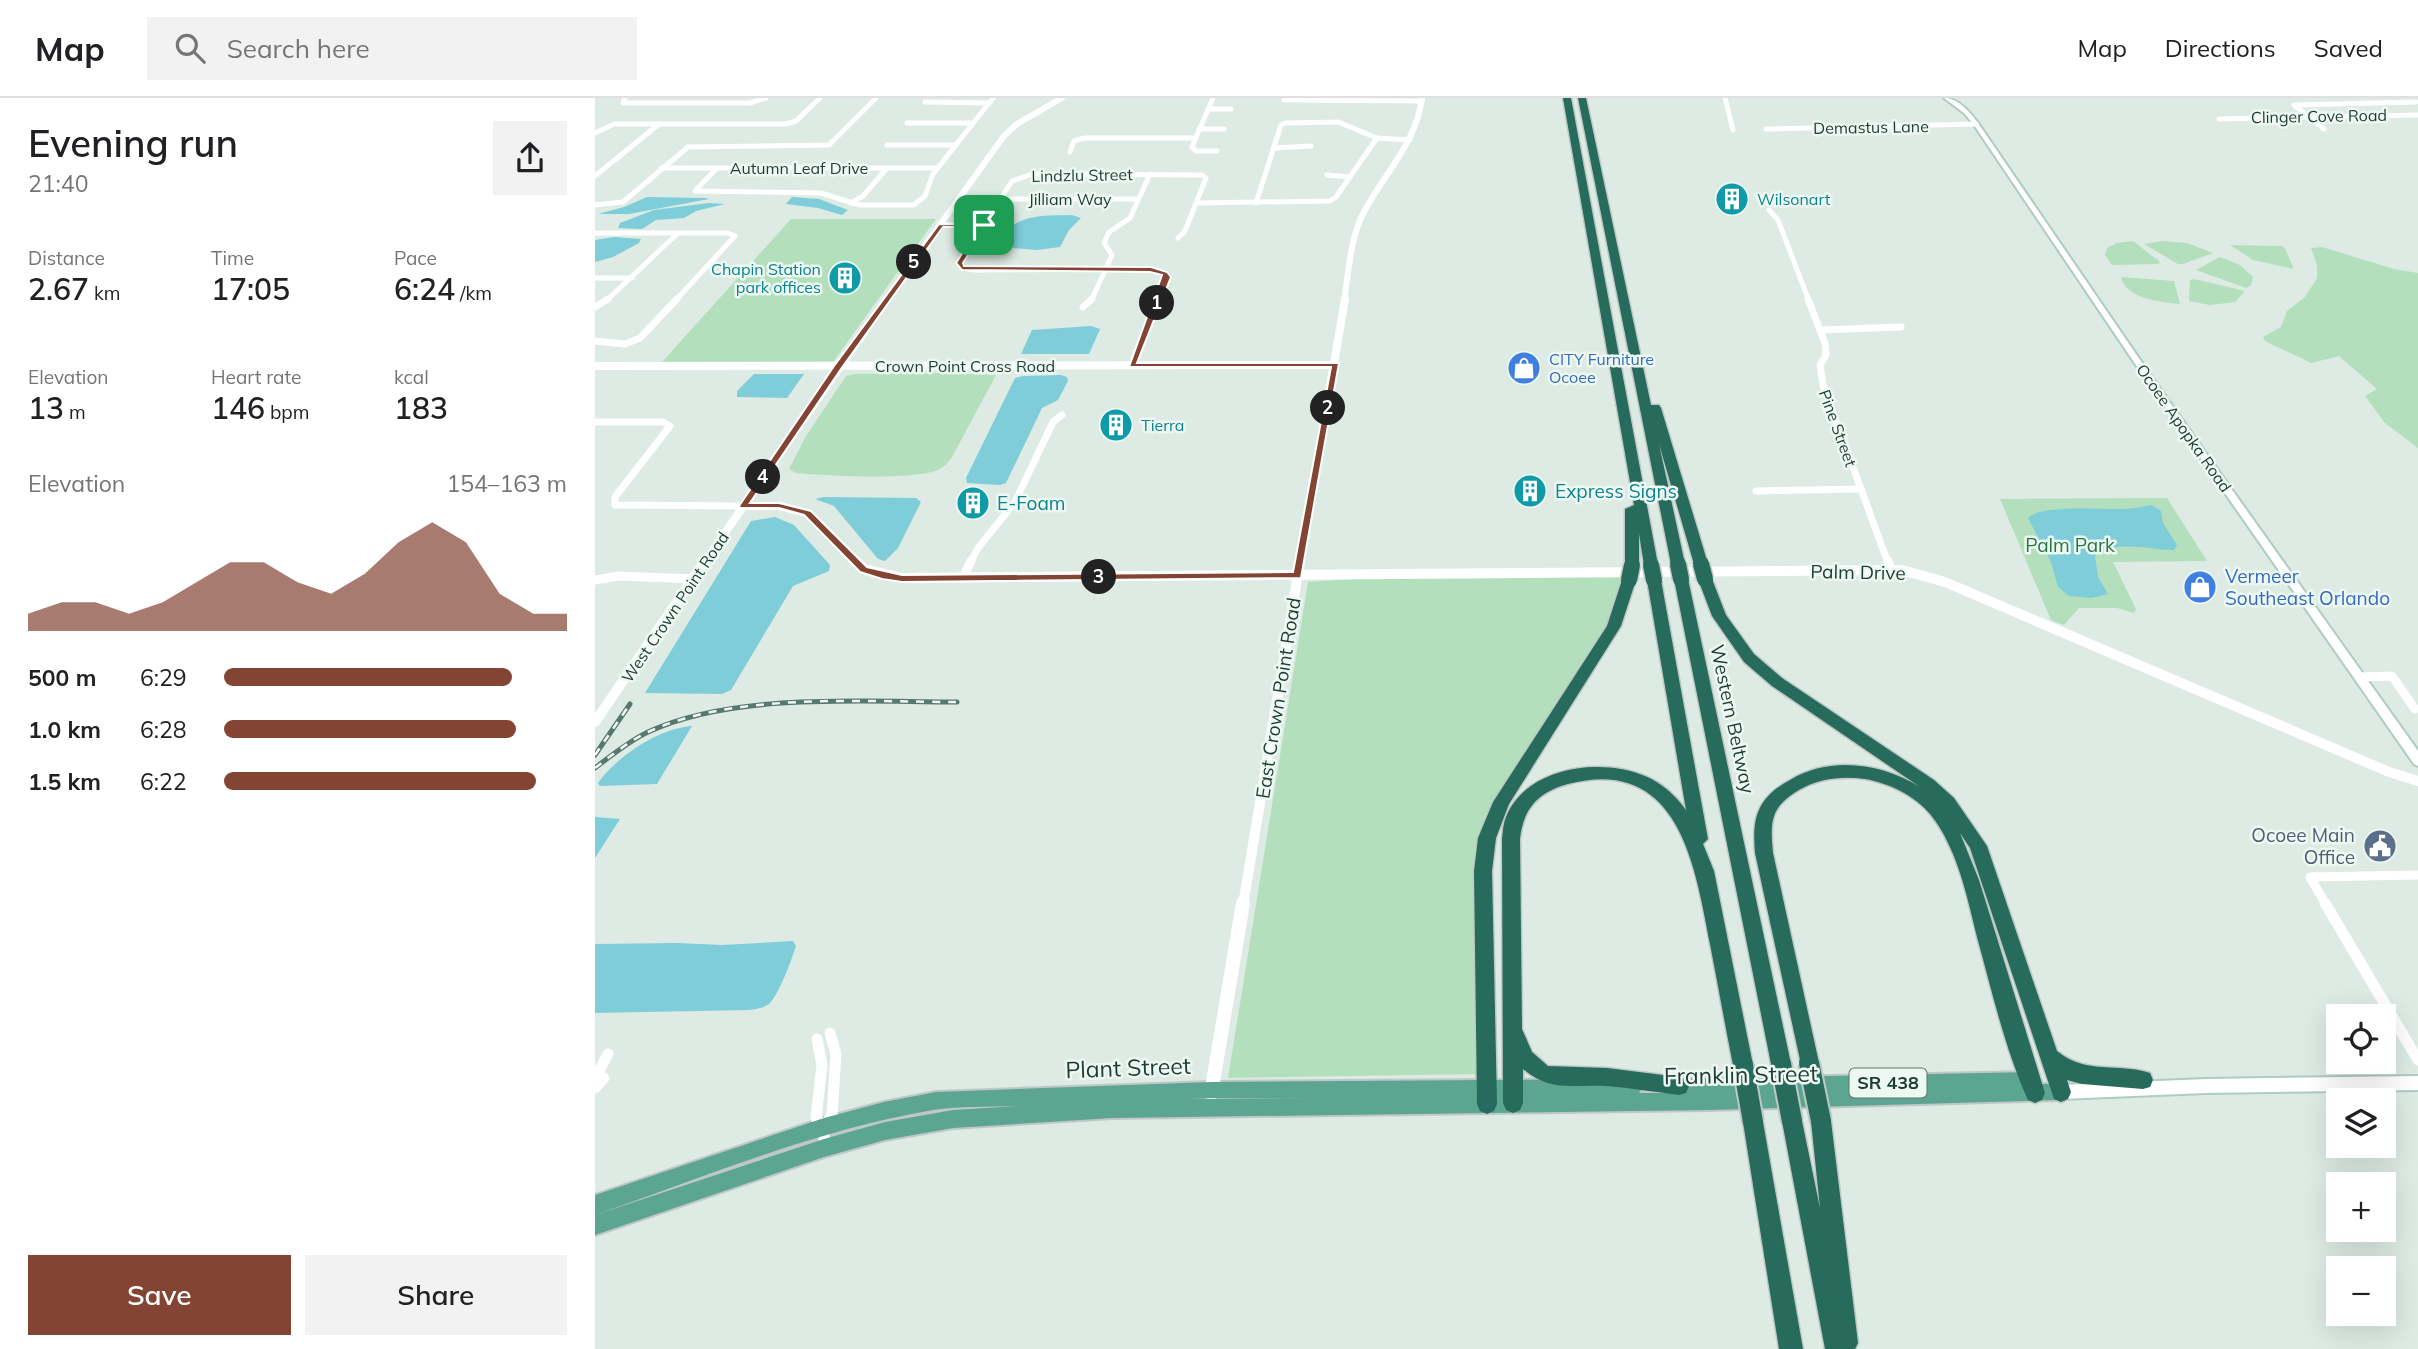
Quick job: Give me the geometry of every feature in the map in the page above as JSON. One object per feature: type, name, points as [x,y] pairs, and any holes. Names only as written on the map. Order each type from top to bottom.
[{"type":"highway","points":[[1567,98],[1705,871],[1753,1122],[1791,1349]]},
{"type":"highway","name":"Western Beltway","points":[[1582,98],[1837,1349]]},
{"type":"highway","points":[[1623,297],[1703,572],[1719,616],[1749,658],[1777,682],[1928,784],[1964,823],[1978,846],[2059,1086]]},
{"type":"highway","points":[[1487,1096],[1483,871],[1487,838],[1501,802],[1516,775],[1614,626],[1631,573],[1634,534],[1626,423]]},
{"type":"highway","points":[[1846,1349],[1821,1121],[1764,853],[1761,826],[1777,794],[1806,779],[1842,771],[1894,779],[1934,808],[1947,826],[1974,897],[2033,1086]]},
{"type":"highway","points":[[1512,1096],[1511,839],[1514,818],[1528,800],[1546,786],[1573,775],[1597,772],[1629,775],[1655,789],[1672,804],[1688,828],[1705,871]]},
{"type":"highway","points":[[1511,1023],[1524,1058],[1543,1074],[1555,1077],[1607,1077],[1679,1086]]},
{"type":"highway","points":[[2046,1052],[2067,1073],[2131,1076],[2143,1080]]},
{"type":"main road","name":"Ocoee Apopka Road","points":[[1947,98],[1966,112],[1976,124],[2148,377],[2418,761]]},
{"type":"main road","name":"Franklin Street","points":[[2059,1086],[2143,1080],[2206,1086]]},
{"type":"main road","name":"Franklin Street","points":[[1487,1096],[1745,1083]]},
{"type":"main road","name":"Franklin Street","points":[[1679,1086],[1745,1083],[2033,1086],[2418,1083]]},
{"type":"main road","points":[[1512,1096],[1679,1086]]},
{"type":"main road","name":"Plant Street","points":[[595,1205],[824,1127],[936,1101],[1487,1096]]},
{"type":"main road","name":"Plant Street","points":[[595,1225],[824,1148],[885,1131],[953,1119],[1113,1109],[1210,1099]]},
{"type":"street","points":[[625,98],[623,103],[750,103],[766,98]]},
{"type":"street","points":[[595,133],[614,124],[786,124],[796,121],[820,98]]},
{"type":"street","points":[[595,205],[611,205],[623,201],[683,149],[693,146],[829,145],[876,98]]},
{"type":"street","name":"West Crown Point Road","points":[[595,722],[839,365],[1009,130],[1062,98]]},
{"type":"street","points":[[1213,98],[1195,138],[1193,150],[1217,151]]},
{"type":"street","points":[[1725,98],[1733,130]]},
{"type":"street","points":[[925,102],[991,100]]},
{"type":"street","points":[[717,168],[695,191],[821,193],[868,206],[914,205],[919,203],[932,184],[937,168],[991,100]]},
{"type":"street","points":[[1284,100],[1422,100]]},
{"type":"street","name":"East Crown Point Road","points":[[1210,1099],[1359,222],[1420,121],[1422,100]]},
{"type":"street","points":[[2324,129],[2294,105],[2416,102]]},
{"type":"street","points":[[1208,109],[1231,109]]},
{"type":"street","name":"Clinger Cove Road","points":[[2220,119],[2418,115]]},
{"type":"street","points":[[1256,202],[1281,125],[1291,122],[1346,123],[1377,138],[1410,140]]},
{"type":"street","points":[[907,123],[973,123]]},
{"type":"street","points":[[595,176],[659,124]]},
{"type":"street","name":"Demastus Lane","points":[[1766,129],[1976,124]]},
{"type":"street","points":[[1199,129],[1224,130]]},
{"type":"street","points":[[1137,148],[1142,138]]},
{"type":"street","points":[[1070,152],[1069,149],[1078,139],[1195,138]]},
{"type":"street","points":[[1196,203],[1330,201],[1336,197],[1377,138]]},
{"type":"street","points":[[887,145],[955,145]]},
{"type":"street","points":[[1273,148],[1311,145]]},
{"type":"street","name":"Autumn Leaf Drive","points":[[661,168],[937,168]]},
{"type":"street","points":[[851,203],[863,196],[887,168]]},
{"type":"street","name":"Lindzlu Street","points":[[1105,270],[962,268],[959,263],[1012,181],[1032,174],[1202,175],[1206,178],[1185,232],[1178,238]]},
{"type":"street","points":[[1083,307],[1090,302],[1112,256],[1104,243],[1105,237],[1127,222],[1150,174]]},
{"type":"street","points":[[1327,174],[1349,177]]},
{"type":"street","name":"Jilliam Way","points":[[1001,199],[1138,198]]},
{"type":"street","name":"Pine Street","points":[[1769,210],[1778,220],[1820,330],[1826,355],[1820,365],[1820,376],[1891,570]]},
{"type":"street","points":[[941,225],[984,225]]},
{"type":"street","points":[[595,233],[728,233],[735,236],[640,338],[625,344],[595,341]]},
{"type":"street","points":[[595,307],[613,296],[678,233]]},
{"type":"street","points":[[1105,270],[1151,269],[1160,271],[1167,277],[1132,365]]},
{"type":"street","points":[[595,278],[632,278]]},
{"type":"street","points":[[1820,330],[1901,327]]},
{"type":"street","name":"Crown Point Cross Road","points":[[595,366],[1336,365]]},
{"type":"street","points":[[963,578],[978,548],[1015,502],[1052,422],[1062,415]]},
{"type":"street","points":[[595,422],[663,422],[670,425],[669,430],[615,497],[615,505],[744,506]]},
{"type":"street","points":[[1756,491],[1861,489]]},
{"type":"street","name":"Palm Drive","points":[[744,506],[779,506],[807,513],[864,569],[882,576],[963,578],[1891,570],[1916,573],[1945,582],[2389,772],[2418,781]]},
{"type":"street","points":[[595,580],[618,576],[694,579]]},
{"type":"street","points":[[2360,677],[2392,676],[2415,709]]},
{"type":"street","points":[[2418,875],[2310,877],[2418,1060]]},
{"type":"street","points":[[824,1148],[824,1127],[832,1115],[836,1054],[830,1033]]},
{"type":"street","points":[[817,1039],[822,1065],[816,1118],[824,1127]]},
{"type":"street","points":[[595,1054],[608,1054],[596,1076],[604,1077],[595,1088]]},
{"type":"green space","points":[[791,219],[936,219],[833,362],[662,362]]},
{"type":"green space","points":[[2133,241],[2160,262],[2112,265],[2105,255],[2107,248],[2117,243]]},
{"type":"green space","points":[[2162,241],[2187,243],[2213,253],[2178,264],[2144,244]]},
{"type":"green space","points":[[2230,245],[2281,246],[2285,248],[2294,269],[2253,260]]},
{"type":"green space","points":[[2322,247],[2394,269],[2418,273],[2418,448],[2385,423],[2365,396],[2377,389],[2339,356],[2311,363],[2265,341],[2263,337],[2281,327],[2287,311],[2305,297],[2317,278],[2317,265],[2311,248]]},
{"type":"green space","points":[[2220,257],[2240,265],[2253,277],[2251,285],[2246,288],[2196,270]]},
{"type":"green space","points":[[2121,277],[2174,281],[2180,304],[2137,295],[2124,284]]},
{"type":"green space","points":[[2190,280],[2245,291],[2235,302],[2210,305],[2189,301]]},
{"type":"green space","points":[[934,373],[996,375],[952,457],[943,467],[906,476],[810,474],[796,473],[789,469],[806,436],[846,376]]},
{"type":"green space","name":"Palm Park","points":[[2167,498],[2207,561],[2113,562],[2136,609],[2134,613],[2117,608],[2079,608],[2064,625],[2051,620],[2000,499]]},
{"type":"green space","points":[[1631,572],[1614,626],[1501,802],[1483,871],[1481,1074],[1228,1078],[1308,582],[1411,575]]},
{"type":"water","points":[[647,197],[709,199],[629,214],[598,214]]},
{"type":"water","points":[[792,197],[819,199],[848,210],[842,215],[818,208],[786,204]]},
{"type":"water","points":[[709,203],[725,204],[696,211],[684,218],[656,220],[642,229],[618,228],[620,223],[654,210]]},
{"type":"water","points":[[1072,215],[1081,218],[1069,230],[1060,247],[1037,250],[1013,248],[1014,237],[1009,228],[1016,223],[1039,216]]},
{"type":"water","points":[[614,237],[641,239],[639,243],[613,257],[595,262],[595,240]]},
{"type":"water","points":[[1091,326],[1100,329],[1089,354],[1021,354],[1032,330]]},
{"type":"water","points":[[754,374],[804,374],[787,398],[737,397],[737,391]]},
{"type":"water","points":[[1061,375],[1067,377],[1068,381],[1058,400],[1042,408],[1006,483],[967,483],[966,478],[1015,378]]},
{"type":"water","points":[[916,498],[921,502],[898,548],[885,561],[878,559],[834,506],[815,499]]},
{"type":"water","points":[[2152,505],[2161,511],[2163,523],[2177,545],[2174,550],[2122,547],[2103,551],[2095,556],[2098,577],[2108,594],[2091,598],[2069,596],[2058,587],[2051,562],[2028,518],[2059,509],[2128,509]]},
{"type":"water","points":[[775,517],[794,525],[830,565],[829,571],[793,586],[731,690],[722,694],[645,693],[751,521]]},
{"type":"water","points":[[692,726],[657,784],[600,786],[598,783],[616,763],[639,746],[666,732]]},
{"type":"water","points":[[595,817],[620,819],[595,858]]},
{"type":"water","points":[[793,941],[796,946],[781,984],[774,998],[763,1007],[749,1010],[595,1013],[595,944],[722,945]]},
{"type":"railway","points":[[595,768],[648,732],[682,719],[719,710],[799,702],[957,702]]},
{"type":"railway","points":[[595,755],[630,704]]},
{"type":"place","name":"Wilsonart","points":[[1732,199]]},
{"type":"place","name":"Chapin Station park offices","points":[[845,278]]},
{"type":"place","name":"CITY Furniture Ocoee","points":[[1524,368]]},
{"type":"place","name":"Tierra","points":[[1116,425]]},
{"type":"place","name":"Express Signs","points":[[1530,491]]},
{"type":"place","name":"E-Foam","points":[[973,503]]},
{"type":"place","name":"Vermeer Southeast Orlando","points":[[2200,587]]},
{"type":"place","name":"Ocoee Main Office","points":[[2380,846]]},
{"type":"route","points":[[941,225],[984,225],[959,263],[962,268],[1151,269],[1165,274],[1167,277],[1132,365],[1336,365],[1298,575],[882,576],[864,569],[807,513],[796,508],[779,506],[744,506],[837,368],[941,225]]}]
